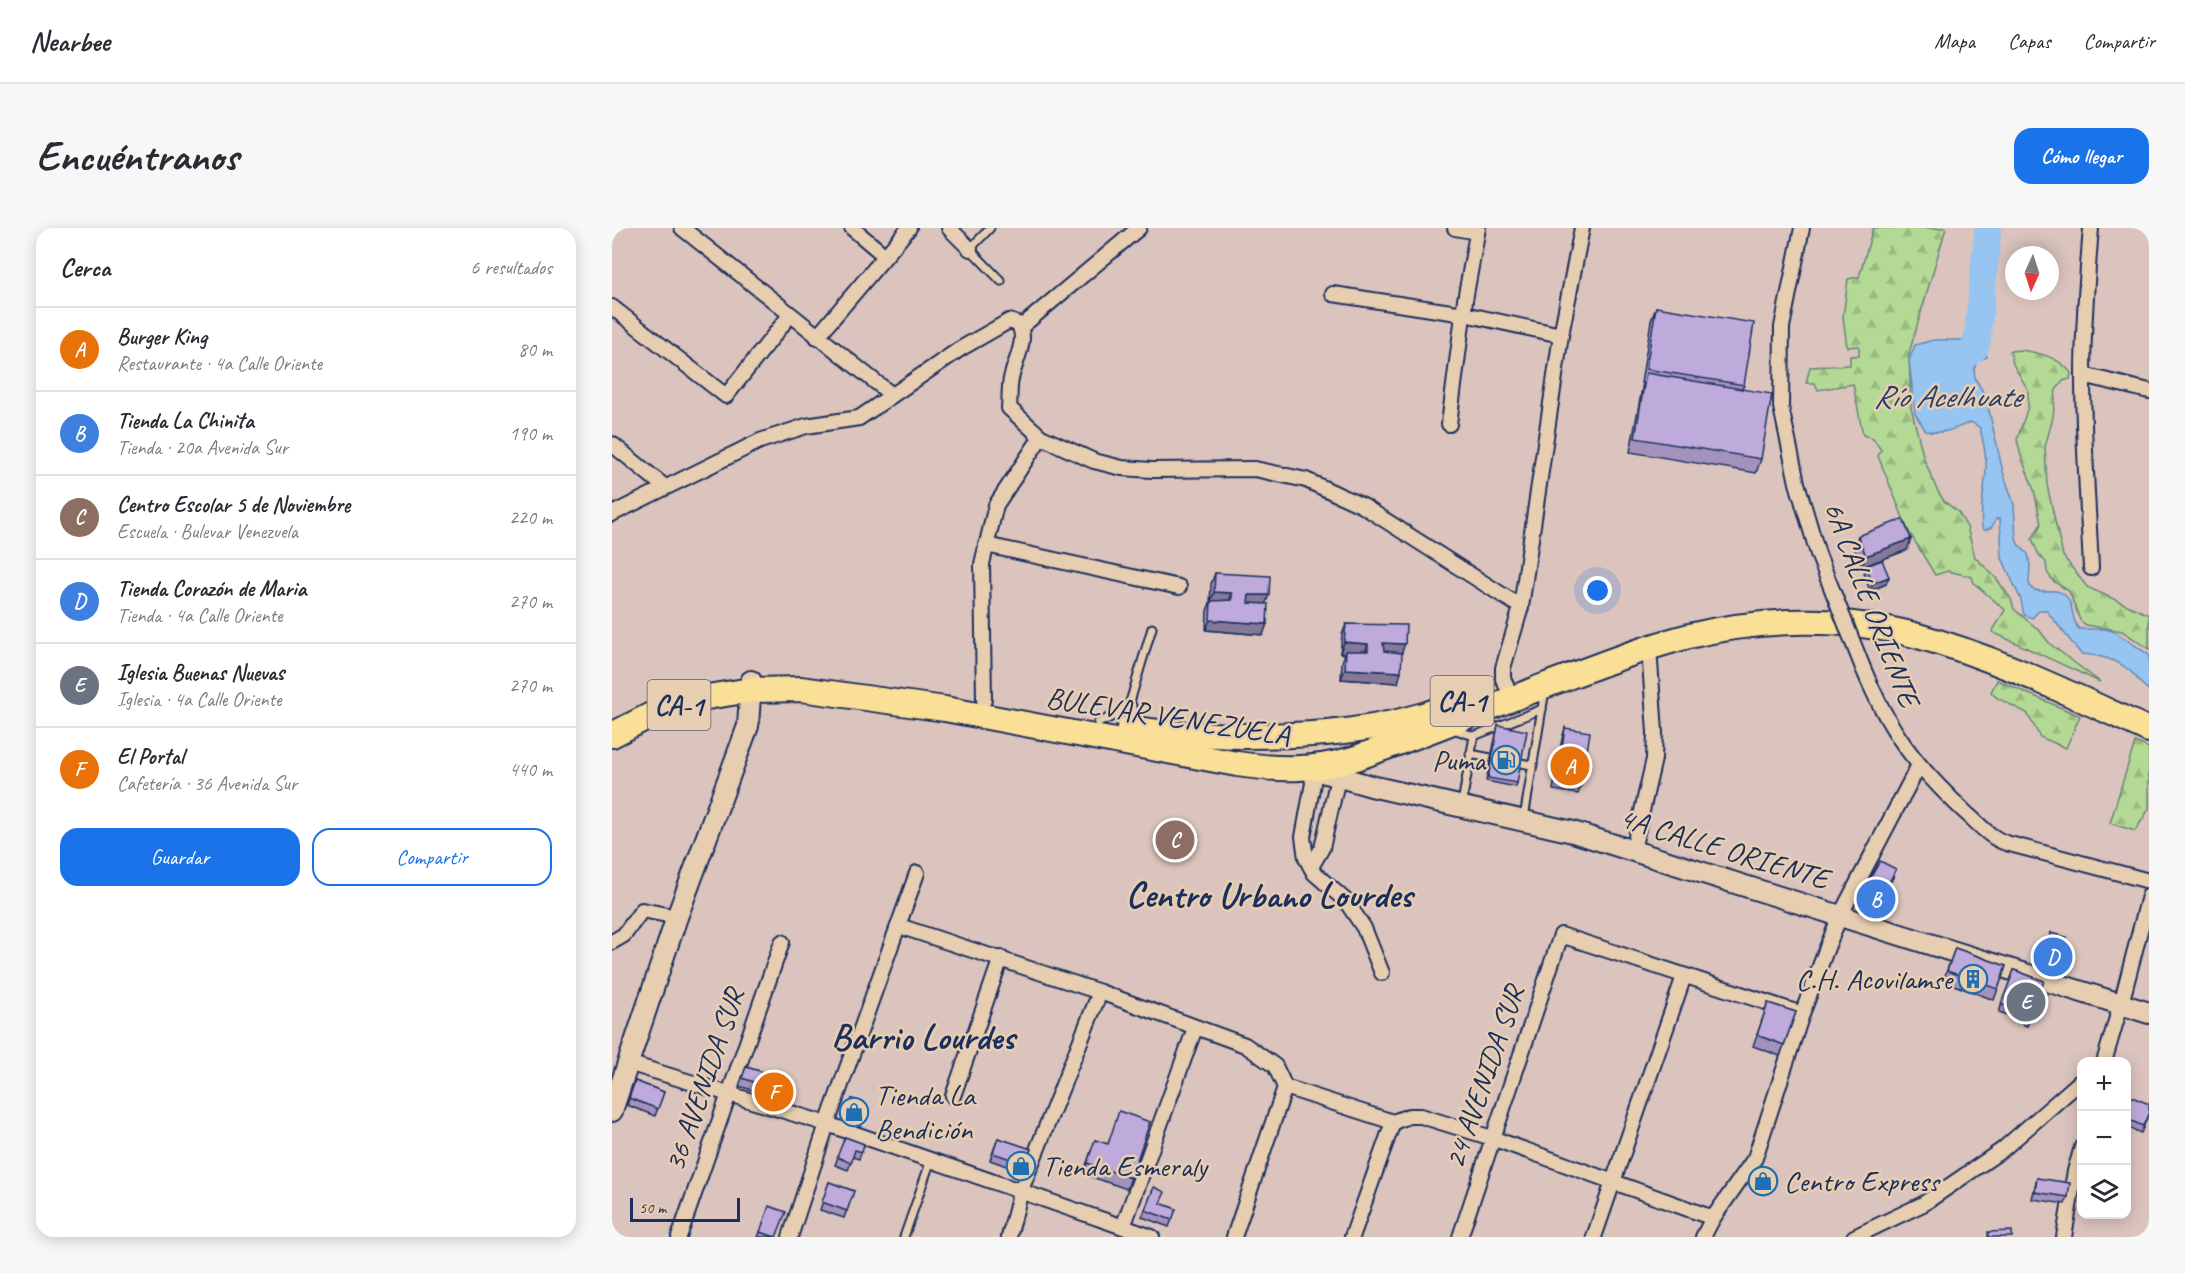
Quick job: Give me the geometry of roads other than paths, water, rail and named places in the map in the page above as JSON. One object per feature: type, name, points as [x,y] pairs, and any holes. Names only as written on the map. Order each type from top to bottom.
[{"type":"highway","name":"BULEVAR VENEZUELA","points":[[612,719],[678,691],[711,681],[825,675],[984,700],[1147,731],[1207,736],[1301,736],[1372,728],[1414,718],[1672,627],[1740,611],[1776,607],[1845,609],[1904,619],[1975,639],[2149,715]]},
{"type":"highway","name":"BULEVAR VENEZUELA","points":[[612,735],[669,708],[751,685],[848,694],[945,709],[1237,764],[1291,770],[1339,770],[1442,726],[1546,686],[1649,648],[1689,636],[1763,624],[1834,623],[1917,635],[1963,650],[2149,730]]},
{"type":"highway","points":[[711,681],[751,685],[792,675]]},
{"type":"highway","points":[[1311,769],[1306,755],[1308,746],[1324,733]]},
{"type":"street","points":[[682,228],[892,395]]},
{"type":"street","points":[[852,228],[884,255]]},
{"type":"street","points":[[818,338],[884,255],[909,228]]},
{"type":"street","points":[[948,228],[970,249]]},
{"type":"street","points":[[1021,327],[1139,228]]},
{"type":"street","points":[[1449,424],[1478,230],[1455,228]]},
{"type":"street","points":[[1506,685],[1503,668],[1521,607],[1561,335],[1582,228]]},
{"type":"street","name":"6A CALLE ORIENTE","points":[[1802,228],[1782,327],[1781,407],[1797,483],[1818,554],[1863,668],[1884,714],[1903,746],[1919,765],[1939,787],[1995,839],[2149,881]]},
{"type":"street","points":[[2091,228],[2084,317],[2083,375],[2091,568]]},
{"type":"street","points":[[1333,294],[1464,314],[1561,335]]},
{"type":"street","points":[[612,308],[726,396],[790,315]]},
{"type":"street","points":[[612,514],[760,441],[808,425],[859,418],[960,349],[1009,321],[1021,327],[1022,338],[1011,380],[1009,408],[1041,437],[1084,457],[1122,468],[1255,469],[1306,480],[1362,506],[1521,607]]},
{"type":"street","points":[[2083,375],[2149,391]]},
{"type":"street","points":[[984,700],[982,564],[986,545],[996,505],[1041,437]]},
{"type":"street","points":[[612,444],[665,487]]},
{"type":"street","points":[[986,545],[1179,587]]},
{"type":"street","points":[[1633,850],[1654,759],[1655,732],[1649,648]]},
{"type":"street","points":[[612,1111],[677,917],[748,726],[751,685]]},
{"type":"street","points":[[1703,1237],[1713,1218],[1755,1158],[1802,1014],[1840,916],[1919,765]]},
{"type":"street","points":[[1311,769],[1313,783],[1304,837],[1304,851],[1319,878],[1346,901],[1360,921],[1382,974]]},
{"type":"street","points":[[1311,867],[1322,848],[1339,770]]},
{"type":"street","name":"4A CALLE ORIENTE","points":[[1339,770],[1461,806],[1573,832],[2149,1012]]},
{"type":"street","points":[[790,1237],[827,1124],[918,873]]},
{"type":"street","points":[[2105,1057],[2149,896]]},
{"type":"street","points":[[612,942],[624,935],[642,910],[677,917]]},
{"type":"street","points":[[899,926],[1100,992],[1250,1047],[1275,1066],[1285,1087],[1234,1237]]},
{"type":"street","name":"24 AVENIDA SUR","points":[[1460,1237],[1561,935],[1684,976]]},
{"type":"street","name":"36 AVENIDA SUR","points":[[679,1237],[782,942]]},
{"type":"street","points":[[953,1096],[1001,958]]},
{"type":"street","points":[[1594,1237],[1684,976],[1802,1014]]},
{"type":"street","points":[[1010,1237],[1021,1190],[1100,992]]},
{"type":"street","points":[[1123,1227],[1195,1028]]},
{"type":"street","points":[[628,1063],[827,1124],[1152,1237]]},
{"type":"street","points":[[1854,1237],[1923,1204],[2002,1150],[2077,1084]]},
{"type":"street","points":[[1285,1087],[1393,1122],[1409,1116],[1421,1116],[1492,1138],[1713,1218]]},
{"type":"street","points":[[1352,1237],[1393,1122]]},
{"type":"street","points":[[2064,1237],[2077,1165]]},
{"type":"lane","points":[[990,228],[970,249],[1001,281]]},
{"type":"lane","points":[[1098,723],[1118,714],[1130,702],[1152,628]]},
{"type":"lane","points":[[1523,821],[1546,686]]},
{"type":"lane","points":[[1130,702],[1137,720],[1147,731]]},
{"type":"lane","points":[[1442,726],[1474,736],[1542,709]]},
{"type":"lane","points":[[1461,806],[1474,736]]},
{"type":"lane","points":[[1470,754],[1491,758]]},
{"type":"lane","points":[[1520,763],[1533,765]]},
{"type":"lane","points":[[904,1237],[931,1160]]},
{"type":"water","name":"Río Acelhuate","points":[[1979,322],[1987,357],[1977,361],[1974,370],[1975,378],[1986,397],[2003,472],[2014,504],[2016,538],[2018,544],[2028,554],[2029,583],[2032,589],[2057,591],[2064,594],[2070,602],[2074,621],[2079,629],[2106,629],[2115,632],[2149,655],[2149,690],[2117,662],[2103,657],[2081,654],[2046,610],[2040,610],[2032,618],[2024,615],[2021,600],[2002,558],[2000,518],[1996,519],[1991,528],[1984,530],[1982,528],[1986,467],[1980,428],[1971,422],[1955,429],[1926,431],[1915,414],[1909,360],[1915,345],[1934,340],[1968,340]]},
{"type":"waterway","name":"Río Acelhuate","points":[[1968,354],[1975,348],[1977,342],[1988,228]]},
{"type":"place","name":"Puma","points":[[1506,760]]},
{"type":"place","name":"Burger King","points":[[1570,766]]},
{"type":"place","name":"Centro Escolar 5 de Noviembre","points":[[1175,840]]},
{"type":"place","name":"Tienda La Chinita","points":[[1876,899]]},
{"type":"place","name":"Tienda Corazón de Maria","points":[[2053,957]]},
{"type":"place","name":"C.H. Acovilamse","points":[[1973,979]]},
{"type":"place","name":"Iglesia Buenas Nuevas","points":[[2026,1002]]},
{"type":"place","name":"El Portal","points":[[774,1092]]},
{"type":"place","name":"Tienda La Bendición","points":[[854,1112]]},
{"type":"place","name":"Tienda Esmeraly","points":[[1021,1166]]},
{"type":"place","name":"Centro Express","points":[[1763,1181]]},
{"type":"district","name":"Centro Urbano Lourdes","points":[[1269,894]]},
{"type":"district","name":"Barrio Lourdes","points":[[923,1036]]}]
